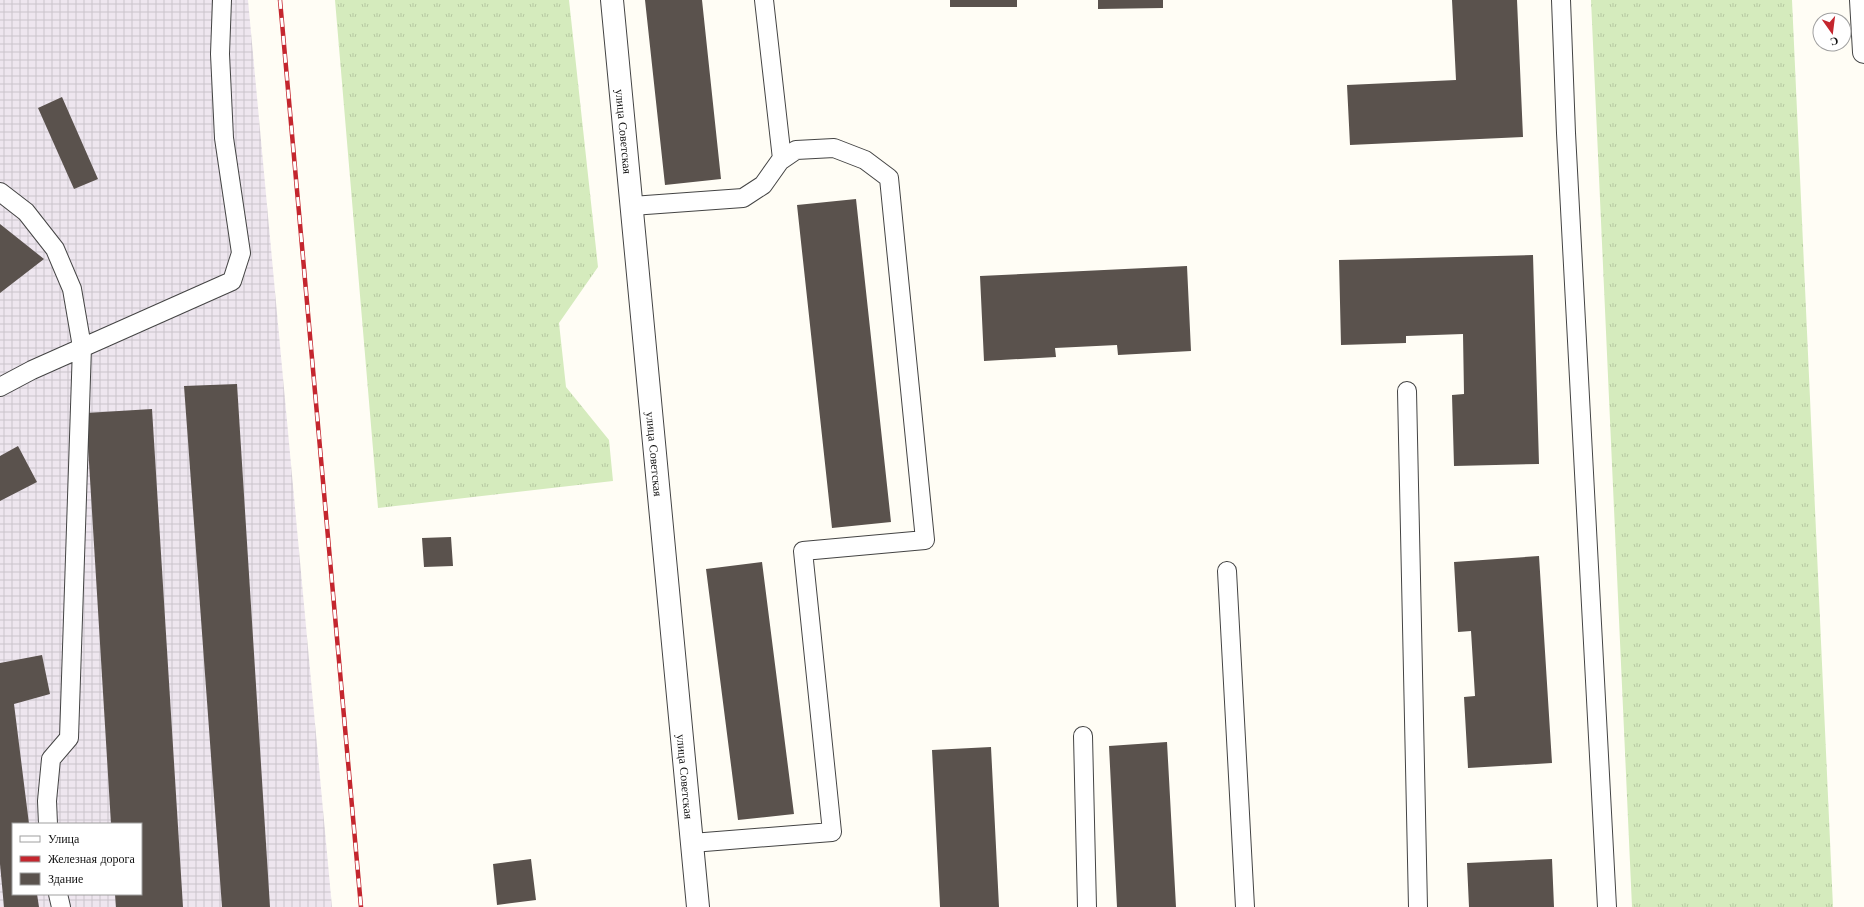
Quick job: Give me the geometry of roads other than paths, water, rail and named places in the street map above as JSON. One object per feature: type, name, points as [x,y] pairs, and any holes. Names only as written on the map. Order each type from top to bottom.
[{"type":"street","name":"улица Советская","points":[[612,0],[698,907]]},
{"type":"street","points":[[1862,0],[1864,52]]},
{"type":"lane","points":[[0,387],[32,370],[82,347],[232,281],[241,253],[224,138],[220,54],[222,0]]},
{"type":"lane","points":[[764,0],[782,159]]},
{"type":"lane","points":[[1561,0],[1566,149],[1607,907]]},
{"type":"lane","points":[[632,206],[743,198],[763,185],[782,159],[796,150],[834,148],[865,160],[889,178],[925,540],[803,551],[832,832],[692,843]]},
{"type":"lane","points":[[0,192],[26,212],[56,249],[72,288],[82,347],[70,738],[52,759],[47,801],[48,823]]},
{"type":"lane","points":[[1407,391],[1418,907]]},
{"type":"lane","points":[[1227,571],[1245,907]]},
{"type":"lane","points":[[1083,736],[1087,907]]},
{"type":"lane","points":[[58,895],[60,907]]},
{"type":"railway","points":[[280,0],[361,907]]}]
